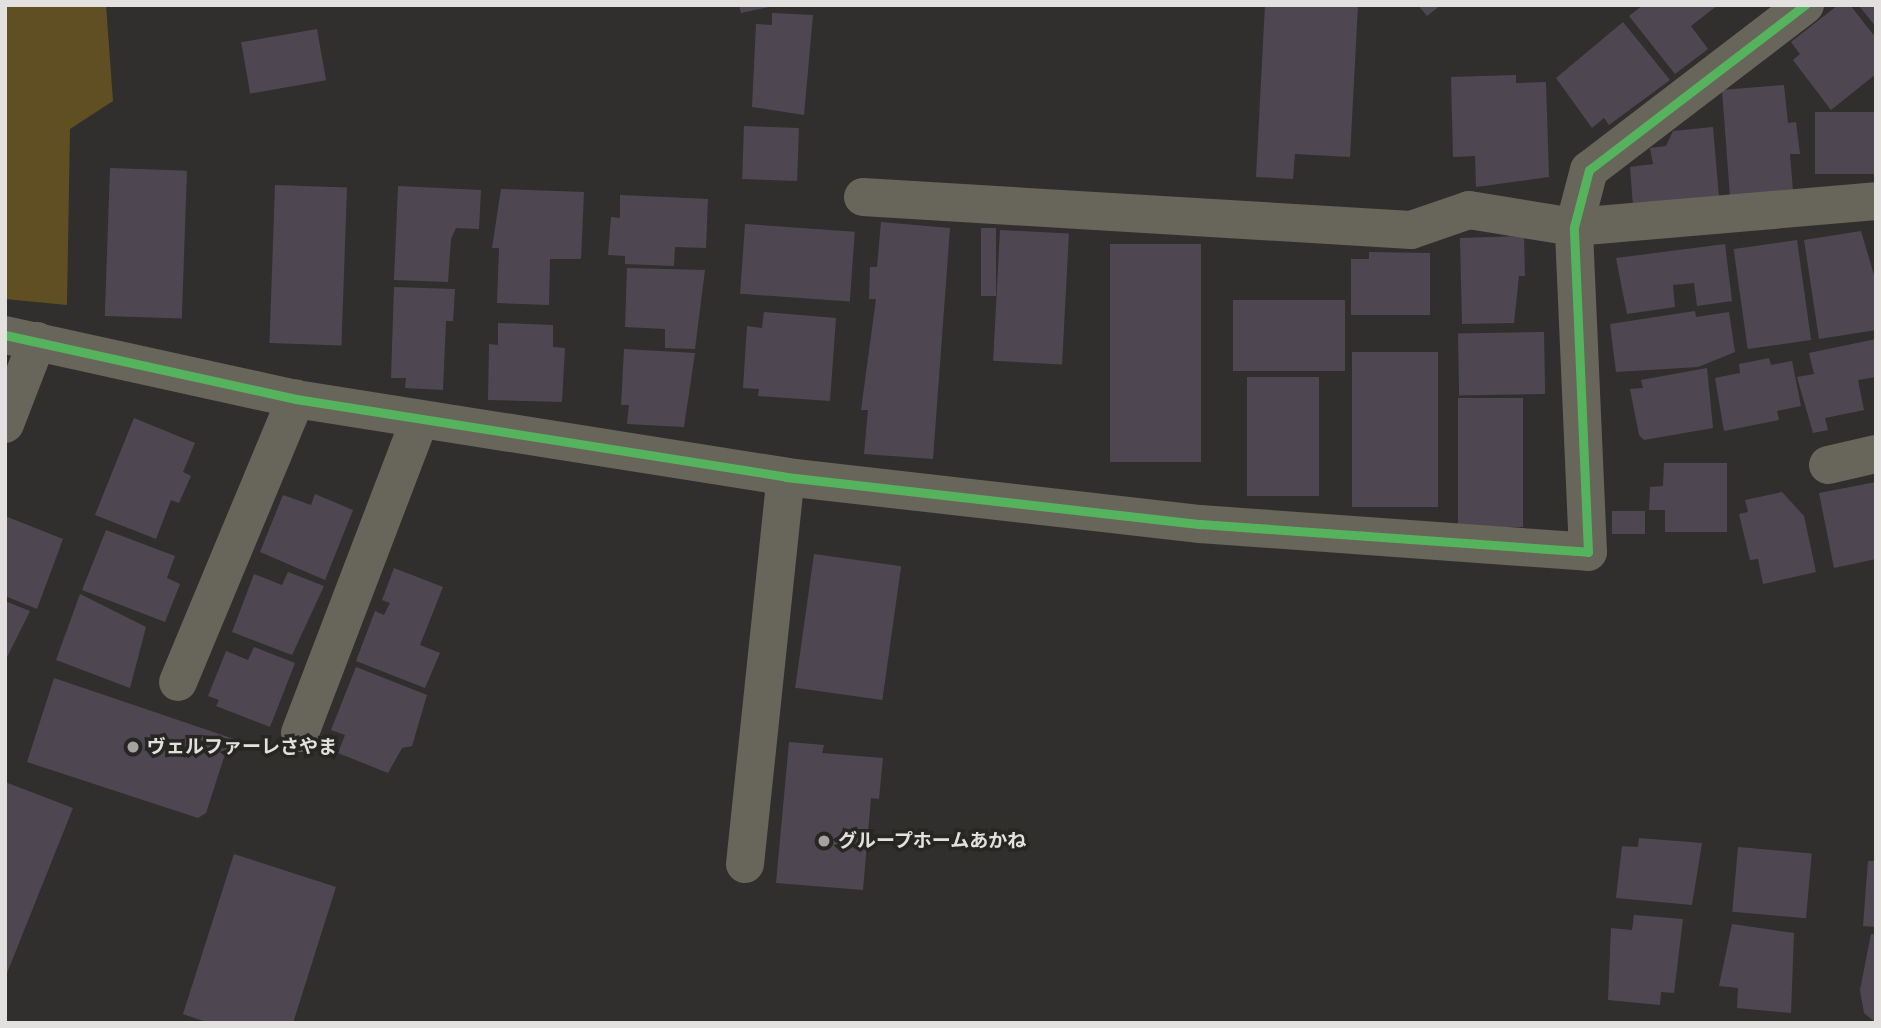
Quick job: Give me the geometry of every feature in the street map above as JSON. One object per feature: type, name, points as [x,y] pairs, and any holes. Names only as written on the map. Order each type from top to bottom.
[{"type":"street","points":[[5,424],[21,338],[296,399],[419,421],[786,477],[1200,524],[1588,552],[1574,227],[1589,170],[1805,5]]},
{"type":"street","points":[[863,197],[1411,230],[1469,210],[1574,227],[1876,201]]},
{"type":"street","points":[[178,682],[296,399]]},
{"type":"street","points":[[299,733],[419,421]]},
{"type":"street","points":[[1829,466],[1876,454]]},
{"type":"street","points":[[745,864],[786,477]]},
{"type":"shaded area","points":[[5,5],[106,5],[113,101],[70,129],[67,305],[5,299]]},
{"type":"building","points":[[739,5],[774,5],[774,6],[741,13]]},
{"type":"building","points":[[1265,5],[1358,5],[1350,157],[1295,154],[1293,179],[1256,177]]},
{"type":"building","points":[[1418,5],[1441,5],[1427,16]]},
{"type":"building","points":[[1643,5],[1718,5],[1691,26],[1708,49],[1675,74],[1629,16]]},
{"type":"building","points":[[1838,5],[1850,5],[1876,38],[1876,74],[1831,110],[1793,60],[1800,54],[1791,42]]},
{"type":"building","points":[[1876,5],[1876,27],[1860,7]]},
{"type":"building","points":[[772,13],[813,15],[804,115],[752,107],[756,24],[772,25]]},
{"type":"building","points":[[1623,22],[1670,80],[1609,125],[1604,118],[1592,128],[1556,78]]},
{"type":"building","points":[[317,29],[326,80],[250,94],[241,42]]},
{"type":"building","points":[[1516,75],[1516,83],[1546,82],[1549,177],[1476,187],[1475,156],[1453,157],[1451,77]]},
{"type":"building","points":[[1784,85],[1788,123],[1796,122],[1800,154],[1790,154],[1793,191],[1730,197],[1722,90]]},
{"type":"building","points":[[1815,112],[1876,112],[1876,174],[1815,174]]},
{"type":"building","points":[[744,126],[799,128],[797,181],[742,179]]},
{"type":"building","points":[[1713,127],[1719,197],[1633,206],[1630,167],[1653,164],[1650,148],[1666,146],[1673,131]]},
{"type":"building","points":[[110,168],[187,171],[182,319],[105,316]]},
{"type":"building","points":[[275,185],[347,188],[341,345],[269,343]]},
{"type":"building","points":[[398,186],[481,190],[479,229],[456,228],[451,239],[448,282],[394,280]]},
{"type":"building","points":[[501,189],[584,192],[581,259],[550,259],[549,305],[497,303],[499,248],[492,248]]},
{"type":"building","points":[[620,195],[708,199],[706,248],[675,247],[674,266],[625,264],[625,256],[608,255],[611,217],[620,218]]},
{"type":"building","points":[[881,222],[950,228],[933,459],[864,454],[868,410],[861,410],[876,299],[869,299],[870,267],[877,267]]},
{"type":"building","points":[[745,224],[855,232],[850,302],[740,294]]},
{"type":"building","points":[[981,228],[996,228],[996,296],[981,296]]},
{"type":"building","points":[[1000,230],[1069,234],[1062,364],[993,361]]},
{"type":"building","points":[[1861,231],[1876,282],[1876,330],[1819,339],[1804,240]]},
{"type":"building","points":[[1524,236],[1525,276],[1519,276],[1514,323],[1462,324],[1460,238]]},
{"type":"building","points":[[1797,240],[1811,340],[1748,349],[1734,249]]},
{"type":"building","points":[[1110,244],[1201,244],[1201,462],[1110,462]]},
{"type":"building","points":[[1725,244],[1732,301],[1697,306],[1694,283],[1673,285],[1675,307],[1627,314],[1616,258]]},
{"type":"building","points":[[1369,252],[1430,253],[1430,315],[1351,315],[1351,259],[1369,259]]},
{"type":"building","points":[[627,268],[705,270],[695,349],[665,348],[665,329],[625,327]]},
{"type":"building","points":[[394,287],[455,289],[453,321],[446,321],[443,390],[405,388],[406,378],[391,378]]},
{"type":"building","points":[[1233,300],[1345,300],[1345,371],[1233,371]]},
{"type":"building","points":[[1695,311],[1696,317],[1729,312],[1735,352],[1698,367],[1616,372],[1610,324]]},
{"type":"building","points":[[764,312],[836,318],[830,401],[758,396],[759,389],[743,388],[747,326],[762,328]]},
{"type":"building","points":[[498,323],[553,325],[553,347],[565,348],[562,402],[488,400],[489,344],[498,345]]},
{"type":"building","points":[[1544,332],[1545,394],[1459,395],[1458,334]]},
{"type":"building","points":[[1876,339],[1876,377],[1858,380],[1864,410],[1825,418],[1828,430],[1813,433],[1797,377],[1814,374],[1809,353]]},
{"type":"building","points":[[624,349],[695,353],[684,427],[627,424],[629,405],[621,405]]},
{"type":"building","points":[[1352,352],[1438,352],[1438,507],[1352,507]]},
{"type":"building","points":[[1769,358],[1771,365],[1792,361],[1801,406],[1777,411],[1779,420],[1724,431],[1715,378],[1740,373],[1739,364]]},
{"type":"building","points":[[1707,368],[1713,428],[1644,440],[1639,435],[1630,389],[1643,388],[1641,380]]},
{"type":"building","points":[[1247,377],[1319,377],[1319,496],[1247,496]]},
{"type":"building","points":[[1458,398],[1523,398],[1523,527],[1458,527]]},
{"type":"building","points":[[134,418],[195,443],[183,472],[191,476],[179,503],[171,500],[156,539],[95,515]]},
{"type":"building","points":[[1664,463],[1727,463],[1727,532],[1665,532],[1665,510],[1649,510],[1650,487],[1663,486]]},
{"type":"building","points":[[1876,482],[1876,559],[1834,568],[1819,493]]},
{"type":"building","points":[[1782,492],[1804,516],[1816,572],[1763,584],[1758,559],[1750,560],[1739,514],[1748,512],[1745,500]]},
{"type":"building","points":[[315,494],[353,510],[325,580],[260,552],[283,495],[311,505]]},
{"type":"building","points":[[1612,511],[1645,511],[1645,534],[1612,534]]},
{"type":"building","points":[[5,516],[63,539],[37,609],[5,596]]},
{"type":"building","points":[[106,530],[175,556],[167,578],[180,584],[165,622],[82,590]]},
{"type":"building","points":[[814,554],[901,566],[882,700],[795,688]]},
{"type":"building","points":[[394,568],[443,587],[420,645],[440,653],[425,688],[356,661],[375,611],[384,615],[390,603],[382,600]]},
{"type":"building","points":[[288,572],[324,586],[292,655],[232,632],[254,574],[282,585]]},
{"type":"building","points":[[80,594],[146,627],[130,688],[56,660]]},
{"type":"building","points":[[5,601],[30,611],[5,661]]},
{"type":"building","points":[[254,647],[295,663],[270,727],[216,706],[219,700],[208,696],[226,651],[248,660]]},
{"type":"building","points":[[356,667],[427,695],[412,746],[402,748],[388,773],[338,753],[345,735],[331,730]]},
{"type":"building","name":"ヴェルファーレさやま","points":[[54,678],[237,740],[231,756],[225,754],[206,813],[198,818],[27,762]]},
{"type":"building","name":"グループホームあかね","points":[[789,742],[824,745],[822,753],[883,758],[879,799],[871,798],[863,890],[776,883]]},
{"type":"building","points":[[5,782],[73,808],[5,978]]},
{"type":"building","points":[[1639,838],[1702,843],[1692,905],[1616,898],[1622,846],[1638,847]]},
{"type":"building","points":[[1738,847],[1812,853],[1806,918],[1732,912]]},
{"type":"building","points":[[234,854],[336,887],[293,1023],[209,1023],[183,1014]]},
{"type":"building","points":[[1868,861],[1876,861],[1876,927],[1863,926]]},
{"type":"building","points":[[1634,915],[1683,919],[1674,993],[1661,992],[1660,1005],[1608,1000],[1611,928],[1632,930]]},
{"type":"building","points":[[1732,924],[1794,933],[1791,1013],[1737,1008],[1738,988],[1719,986]]},
{"type":"building","points":[[1871,934],[1876,934],[1876,1023],[1864,1013],[1860,990]]},
{"type":"cycle path","points":[[5,335],[296,399],[786,477],[1200,524],[1588,552],[1574,227],[1589,170],[1805,5]]},
{"type":"place","name":"ヴェルファーレさやま","points":[[133,747]]},
{"type":"place","name":"グループホームあかね","points":[[824,841]]}]
